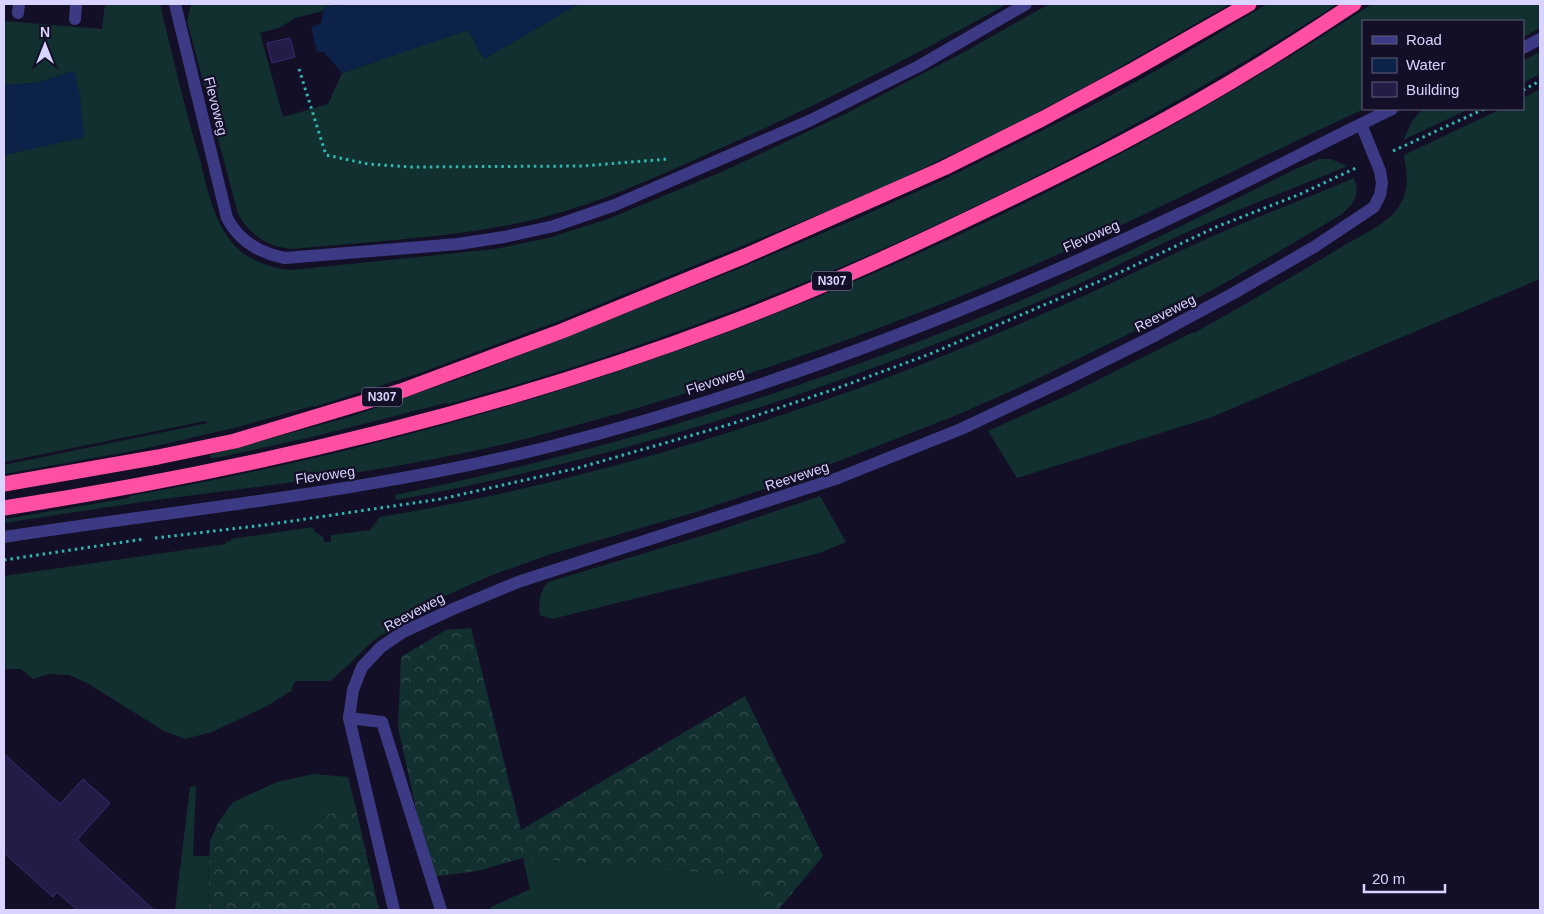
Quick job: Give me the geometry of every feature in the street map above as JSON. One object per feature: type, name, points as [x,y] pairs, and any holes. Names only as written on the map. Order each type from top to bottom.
[{"type":"highway","name":"N307","points":[[4,484],[158,457],[235,441],[401,391],[562,331],[745,256],[944,168],[1117,79],[1249,4]]},
{"type":"highway","name":"Flevoweg","points":[[4,508],[173,479],[359,438],[496,401],[617,363],[724,326],[894,254],[1106,152],[1261,64],[1354,4]]},
{"type":"street","points":[[75,19],[76,4]]},
{"type":"street","name":"Flevoweg","points":[[175,4],[227,218],[245,242],[261,251],[285,258],[458,244],[504,237],[554,226],[631,198],[811,120],[919,66],[1026,4]]},
{"type":"street","points":[[1524,47],[1540,39]]},
{"type":"street","name":"Flevoweg","points":[[4,537],[358,486],[547,447],[672,412],[772,380],[928,324],[1055,270],[1181,213],[1390,110]]},
{"type":"street","name":"Reeveweg","points":[[394,910],[349,718],[353,690],[362,667],[381,647],[403,632],[453,608],[518,582],[838,478],[952,432],[1065,380],[1234,294],[1314,247],[1374,207],[1380,195],[1382,184],[1380,171],[1361,124]]},
{"type":"street","points":[[349,718],[382,722],[441,910]]},
{"type":"path","points":[[299,69],[326,155],[368,164],[411,167],[582,166],[675,158]]},
{"type":"path","points":[[1524,89],[1540,81]]},
{"type":"green space","points":[[105,4],[160,4],[183,99],[216,216],[228,237],[242,252],[268,266],[291,270],[495,249],[548,238],[608,219],[726,170],[847,113],[966,51],[1049,4],[1230,4],[1092,83],[1013,125],[892,183],[564,319],[420,373],[314,407],[143,449],[4,474],[4,465],[213,422],[207,423],[205,421],[4,462],[4,155],[83,137],[74,71],[35,83],[4,85],[4,21],[102,29]]},
{"type":"green space","points":[[191,4],[343,4],[324,7],[323,11],[295,18],[279,28],[260,33],[283,117],[328,104],[342,73],[468,30],[484,59],[578,4],[1007,4],[896,64],[820,102],[744,138],[585,205],[544,217],[482,230],[419,238],[292,249],[275,246],[261,239],[248,228],[238,214],[187,21]]},
{"type":"green space","points":[[1267,4],[1337,4],[1173,103],[1087,150],[999,195],[910,237],[820,276],[636,346],[543,377],[449,404],[446,403],[312,437],[211,459],[210,455],[349,417],[470,375],[738,269],[858,218],[945,179],[1089,107],[1152,73]]},
{"type":"green space","points":[[1372,4],[1540,4],[1540,28],[1524,36],[1524,20],[1362,20],[1362,110],[1017,273],[913,315],[805,355],[695,391],[585,423],[489,448],[408,464],[326,477],[153,500],[4,523],[4,519],[129,498],[129,496],[295,462],[458,421],[618,371],[776,314],[930,248],[1081,175],[1228,93]]},
{"type":"green space","points":[[1540,52],[1540,74],[1524,82],[1524,60]]},
{"type":"green space","points":[[1540,89],[1540,279],[1212,417],[1017,478],[988,431],[1072,393],[1194,333],[1374,229],[1394,212],[1405,194],[1407,181],[1404,155],[1499,110],[1524,110],[1524,97]]},
{"type":"green space","points":[[1422,110],[1467,110],[1403,140],[1413,120]]},
{"type":"green space","points":[[1319,159],[1331,159],[1347,166],[1197,228],[1027,307],[889,362],[768,405],[646,442],[521,474],[396,500],[395,495],[476,477],[635,436],[793,387],[870,360],[1024,299],[1099,266]]},
{"type":"green space","points":[[1354,178],[1357,190],[1356,195],[1352,204],[1339,216],[1163,317],[1029,383],[957,415],[785,482],[696,512],[551,554],[490,576],[438,599],[374,640],[330,681],[295,681],[291,691],[267,706],[212,732],[185,739],[164,731],[87,683],[69,675],[48,674],[33,679],[21,669],[4,669],[4,576],[226,544],[231,539],[313,527],[314,531],[323,537],[324,542],[331,542],[331,535],[370,530],[380,517],[467,501],[639,459],[807,406],[973,344],[1215,235]]},
{"type":"green space","points":[[820,496],[846,542],[820,553],[552,619],[540,615],[540,597],[548,582],[705,535]]},
{"type":"green space","points":[[471,628],[521,830],[745,696],[823,856],[778,910],[765,910],[741,876],[523,858],[477,871],[431,877],[398,727],[401,657],[446,630]]},
{"type":"green space","points":[[313,774],[348,777],[355,804],[326,815],[308,832],[275,827],[243,816],[219,821],[233,802],[277,782]]},
{"type":"green space","points":[[196,786],[193,856],[209,856],[209,910],[175,910],[190,787]]},
{"type":"green space","points":[[355,804],[379,910],[209,910],[210,841],[219,821],[243,816],[275,827],[308,832],[326,815]]},
{"type":"green space","points":[[523,858],[741,876],[765,910],[490,910],[491,907],[530,889]]},
{"type":"water","points":[[343,4],[578,4],[484,59],[468,30],[342,73],[324,52],[317,52],[311,28],[321,23],[324,7]]},
{"type":"water","points":[[74,71],[80,95],[84,137],[4,155],[4,85],[35,83]]},
{"type":"building","points":[[290,38],[295,57],[272,63],[267,43]]},
{"type":"building","points":[[4,754],[60,804],[83,779],[110,803],[77,840],[154,910],[77,910],[57,892],[53,897],[4,853]]}]
